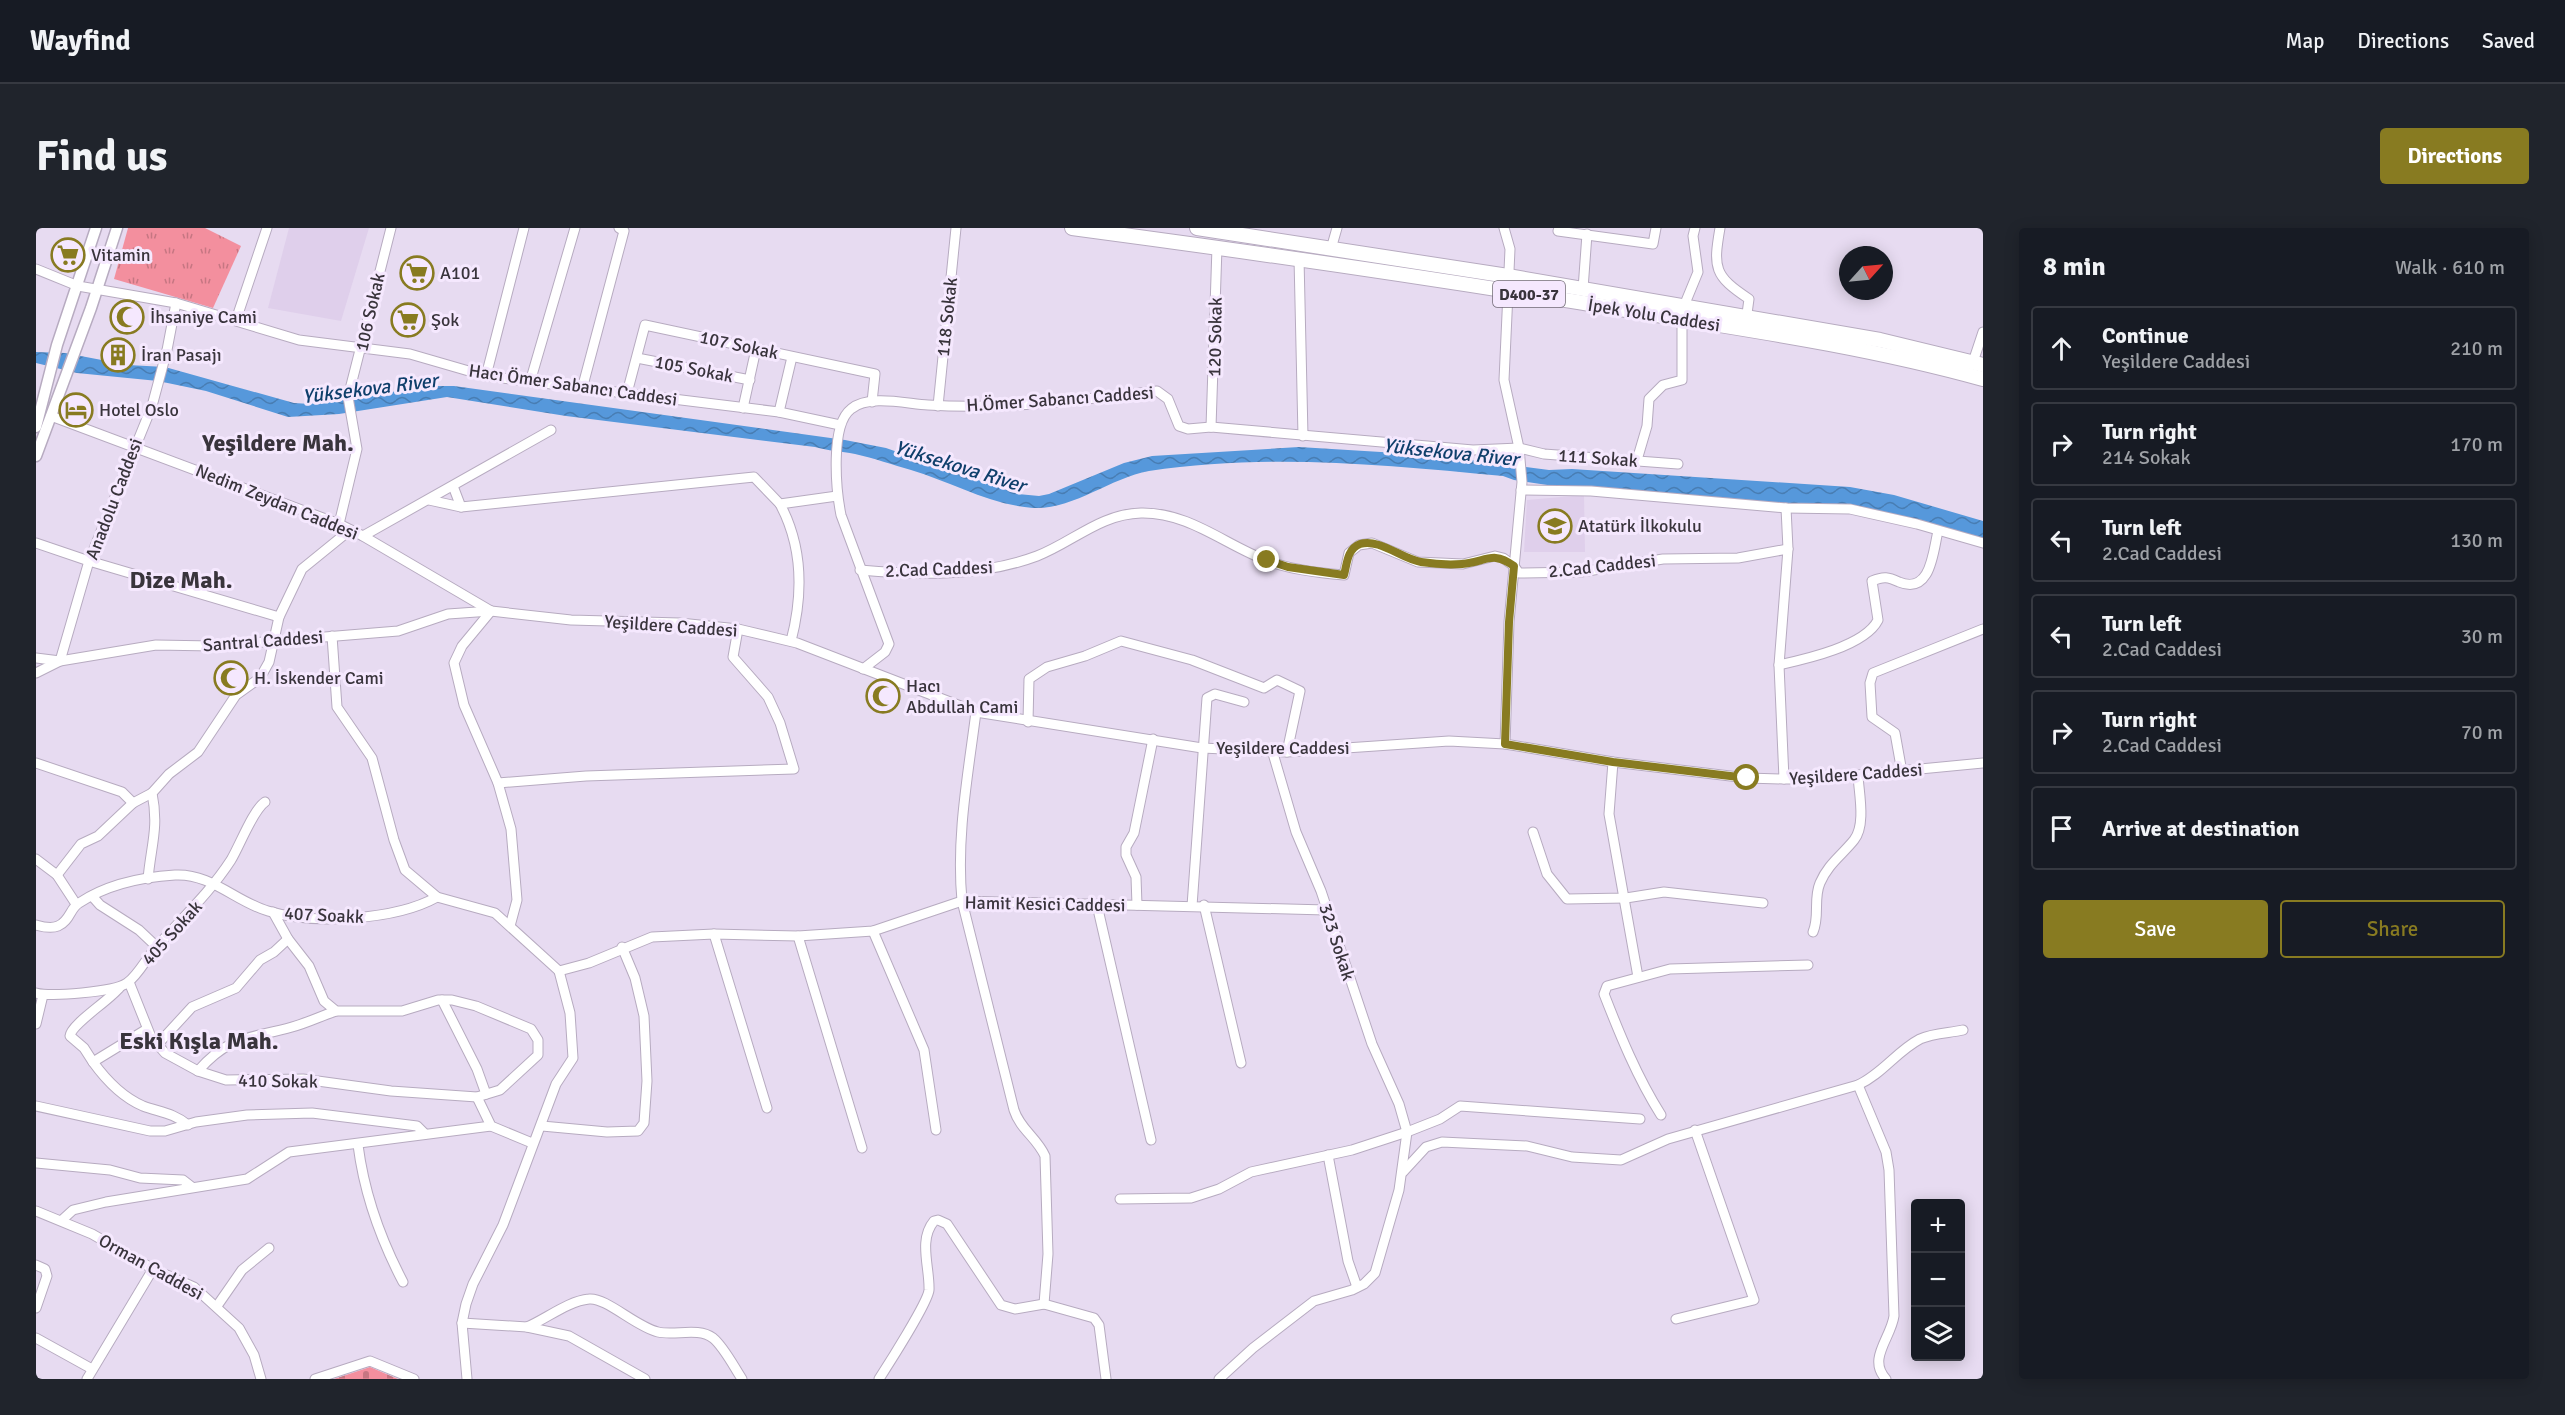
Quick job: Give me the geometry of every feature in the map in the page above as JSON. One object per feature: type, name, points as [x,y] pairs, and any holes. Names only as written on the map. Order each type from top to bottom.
[{"type":"highway","name":"İpek Yolu Caddesi","points":[[1072,228],[1299,258],[1507,291],[1880,339],[1978,363]]},
{"type":"highway","name":"İpek Yolu Caddesi","points":[[1197,228],[1583,289],[1683,313]]},
{"type":"highway","name":"İpek Yolu Caddesi","points":[[1746,323],[1932,364],[1983,378]]},
{"type":"main road","points":[[36,427],[57,345],[79,285],[96,228]]},
{"type":"main road","points":[[36,456],[98,288],[117,228]]},
{"type":"street","points":[[237,320],[267,228]]},
{"type":"street","name":"106 Sokak","points":[[339,524],[357,449],[348,397],[362,350],[375,284],[391,228]]},
{"type":"street","points":[[486,376],[525,228]]},
{"type":"street","points":[[530,382],[575,228]]},
{"type":"street","points":[[582,389],[624,231],[619,228]]},
{"type":"street","name":"118 Sokak","points":[[938,406],[956,228]]},
{"type":"street","points":[[1331,249],[1337,228]]},
{"type":"street","points":[[1504,228],[1510,249],[1504,380],[1520,448],[1521,464],[1509,622],[1505,744]]},
{"type":"street","points":[[1558,228],[1558,231],[1653,244],[1656,228]]},
{"type":"street","points":[[1637,460],[1647,426],[1649,399],[1663,385],[1682,380],[1683,313],[1698,272],[1693,236],[1695,228]]},
{"type":"street","points":[[1720,228],[1714,259],[1727,284],[1749,299],[1746,323]]},
{"type":"street","points":[[1583,289],[1587,234]]},
{"type":"street","name":"120 Sokak","points":[[1211,427],[1217,247]]},
{"type":"street","points":[[1299,258],[1303,436]]},
{"type":"street","name":"Hacı Ömer Sabancı Caddesi","points":[[36,269],[79,285],[176,303],[298,340],[362,350],[410,354],[486,376],[779,412],[840,429]]},
{"type":"street","name":"Anadolu Caddesi","points":[[60,661],[89,561],[152,406],[168,350],[176,303]]},
{"type":"street","name":"107 Sokak","points":[[627,393],[645,325],[874,374],[872,402]]},
{"type":"street","points":[[1978,363],[1983,332]]},
{"type":"street","points":[[744,408],[756,349]]},
{"type":"street","points":[[779,412],[792,357]]},
{"type":"street","name":"105 Sokak","points":[[637,358],[750,380]]},
{"type":"street","name":"H.Ömer Sabancı Caddesi","points":[[872,402],[990,407],[1157,391],[1168,399],[1176,421],[1183,428],[1211,427],[1473,450],[1520,448]]},
{"type":"street","points":[[862,669],[885,652],[889,644],[860,570],[837,496],[837,460],[840,429],[851,409],[872,402]]},
{"type":"street","name":"Nedim Zeydan Caddesi","points":[[51,416],[339,524],[490,611]]},
{"type":"street","points":[[363,536],[551,430]]},
{"type":"street","name":"111 Sokak","points":[[1520,448],[1544,454],[1678,465]]},
{"type":"street","points":[[429,500],[461,507],[754,477],[780,504],[791,525],[797,547],[797,617],[791,641]]},
{"type":"street","points":[[453,486],[461,507]]},
{"type":"street","points":[[1521,486],[1786,508],[1871,512],[1983,543]]},
{"type":"street","points":[[780,504],[837,496]]},
{"type":"street","points":[[1784,779],[1779,665],[1788,549],[1786,508]]},
{"type":"street","name":"2.Cad Caddesi","points":[[860,570],[902,574],[993,569],[1038,555],[1106,518],[1139,513],[1179,518],[1267,560],[1328,574],[1344,575],[1349,553],[1359,544],[1372,543],[1418,562],[1463,564],[1495,556],[1514,566],[1519,573],[1581,572],[1644,562],[1738,558],[1788,549]]},
{"type":"street","points":[[57,875],[81,844],[98,836],[133,803],[152,793],[198,752],[236,695],[260,678],[269,662],[279,617],[302,569],[350,530]]},
{"type":"street","points":[[1779,665],[1815,658],[1869,632],[1878,620],[1872,581],[1890,576],[1911,585],[1920,582],[1928,575],[1938,531]]},
{"type":"street","points":[[36,543],[279,617]]},
{"type":"street","points":[[490,611],[462,646],[454,663],[464,705],[498,783],[511,829],[517,900],[510,926]]},
{"type":"street","name":"Yeşildere Caddesi","points":[[490,611],[571,620],[680,623],[738,629],[791,641],[976,712],[1202,748],[1287,752],[1449,741],[1505,744],[1613,762],[1747,778],[1784,779],[1858,776],[1983,763]]},
{"type":"street","name":"Santral Caddesi","points":[[36,673],[60,661],[156,645],[213,646],[398,631],[448,614],[490,611]]},
{"type":"street","points":[[498,783],[586,776],[795,769],[780,723],[768,697],[733,657],[738,629]]},
{"type":"street","points":[[1902,772],[1895,734],[1872,717],[1870,683],[1873,673],[1983,629]]},
{"type":"street","points":[[332,636],[337,707],[372,758],[394,840],[405,870],[437,897],[495,914],[510,926],[559,971],[570,1013],[573,1058],[556,1084],[503,1225],[473,1284],[462,1323],[467,1379]]},
{"type":"street","points":[[1028,722],[1029,679],[1047,667],[1084,656],[1120,641],[1192,660],[1264,688],[1277,680],[1300,691],[1287,752]]},
{"type":"street","points":[[36,658],[60,661]]},
{"type":"street","points":[[1192,906],[1207,698],[1215,694],[1244,702]]},
{"type":"street","points":[[976,712],[962,820],[960,876],[963,901],[1014,1110],[1021,1127],[1041,1148],[1045,1156],[1048,1254],[1044,1304]]},
{"type":"street","points":[[1137,905],[1136,877],[1126,855],[1126,847],[1134,833],[1153,739]]},
{"type":"street","name":"323 Sokak","points":[[1272,750],[1296,832],[1326,910],[1372,1044],[1399,1104],[1407,1132]]},
{"type":"street","points":[[1613,762],[1609,814],[1626,898],[1638,976]]},
{"type":"street","points":[[36,763],[122,792],[133,803]]},
{"type":"street","points":[[1813,932],[1817,922],[1818,885],[1828,865],[1856,838],[1860,814],[1858,776]]},
{"type":"street","points":[[148,879],[151,849],[156,832],[152,793]]},
{"type":"street","name":"405 Sokak","points":[[93,1062],[84,1048],[70,1036],[70,1031],[83,1018],[98,1010],[125,984],[214,884],[252,823],[256,808],[265,802]]},
{"type":"street","points":[[1533,832],[1547,874],[1567,898],[1626,898],[1664,892],[1763,903]]},
{"type":"street","points":[[36,859],[57,875],[76,904],[68,919],[58,926],[48,928],[36,925]]},
{"type":"street","name":"407 Soakk","points":[[76,904],[111,888],[177,875],[214,884],[273,912],[294,916],[377,917],[422,906],[437,897]]},
{"type":"street","points":[[92,896],[100,905],[139,930],[157,947]]},
{"type":"street","name":"Hamit Kesici Caddesi","points":[[559,971],[589,963],[622,947],[666,935],[798,936],[873,931],[963,901],[1204,905],[1326,910]]},
{"type":"street","points":[[1097,905],[1151,1140]]},
{"type":"street","points":[[1204,905],[1241,1063]]},
{"type":"street","points":[[273,912],[288,939],[309,966],[324,1001],[336,1011]]},
{"type":"street","points":[[873,931],[924,1050],[936,1130]]},
{"type":"street","points":[[714,934],[767,1108]]},
{"type":"street","points":[[798,936],[862,1148]]},
{"type":"street","points":[[158,1044],[187,1011],[236,988],[260,960],[288,939]]},
{"type":"street","points":[[542,1126],[608,1132],[638,1131],[644,1124],[647,1081],[644,1016],[635,978],[622,947]]},
{"type":"street","points":[[1661,1116],[1645,1089],[1604,994],[1607,986],[1670,969],[1808,965]]},
{"type":"street","points":[[36,1024],[40,994],[125,984]]},
{"type":"street","name":"410 Sokak","points":[[125,984],[147,1029],[165,1053],[198,1071],[226,1080],[303,1079],[391,1091],[477,1097]]},
{"type":"street","points":[[442,1000],[477,1069],[486,1094]]},
{"type":"street","points":[[198,1071],[208,1059],[233,1042],[292,1028],[336,1011],[402,1011],[442,1000],[476,1006],[531,1029],[538,1040],[538,1055],[524,1070],[500,1090],[477,1097],[491,1126]]},
{"type":"street","points":[[147,1029],[93,1062],[105,1078],[129,1099],[174,1115],[188,1125]]},
{"type":"street","points":[[1403,1172],[1426,1147],[1442,1142],[1527,1146],[1572,1157],[1621,1160],[1668,1139],[1695,1130],[1858,1085],[1869,1080],[1898,1053],[1923,1038],[1963,1030]]},
{"type":"street","points":[[1858,1085],[1886,1152],[1890,1170],[1894,1316],[1891,1330],[1878,1361],[1880,1371],[1886,1379]]},
{"type":"street","points":[[36,1106],[150,1131],[165,1131],[247,1115],[312,1113],[417,1126],[425,1134]]},
{"type":"street","points":[[1120,1199],[1191,1198],[1219,1189],[1251,1172],[1328,1155],[1407,1132],[1440,1119],[1460,1106],[1522,1113],[1598,1118],[1616,1115],[1640,1119]]},
{"type":"street","points":[[62,1220],[73,1210],[146,1193],[247,1179],[289,1152],[358,1145],[491,1126],[532,1143]]},
{"type":"street","points":[[1676,1319],[1754,1300],[1695,1130]]},
{"type":"street","points":[[1219,1379],[1252,1348],[1314,1301],[1357,1287],[1375,1273],[1403,1172],[1407,1132]]},
{"type":"street","points":[[358,1145],[361,1167],[377,1221],[403,1282]]},
{"type":"street","points":[[1328,1155],[1348,1261],[1357,1287]]},
{"type":"street","points":[[36,1163],[110,1170],[140,1178],[183,1180],[192,1187]]},
{"type":"street","name":"Orman Caddesi","points":[[36,1211],[62,1220],[153,1269],[194,1287],[216,1306],[249,1342],[261,1379]]},
{"type":"street","points":[[879,1379],[927,1299],[927,1233],[934,1221],[938,1220],[947,1224],[1001,1305],[1015,1309],[1044,1304],[1094,1317],[1099,1325],[1106,1379]]},
{"type":"street","points":[[216,1306],[242,1270],[269,1248]]},
{"type":"street","points":[[36,1265],[45,1269],[47,1276],[36,1308]]},
{"type":"street","points":[[87,1379],[153,1269]]},
{"type":"street","points":[[527,1327],[591,1298],[604,1302],[636,1324],[658,1332],[699,1333],[713,1338],[742,1379]]},
{"type":"street","points":[[462,1323],[527,1327],[569,1336],[645,1379]]},
{"type":"street","points":[[36,1338],[92,1369]]},
{"type":"street","points":[[315,1379],[370,1361],[414,1379]]},
{"type":"shaded area","points":[[289,228],[369,228],[341,321],[268,308]]},
{"type":"shaded area","name":"Atatürk İlkokulu","points":[[1584,495],[1585,552],[1524,552],[1527,500]]},
{"type":"green space","points":[[128,228],[205,228],[241,246],[213,308],[114,279]]},
{"type":"green space","points":[[370,1367],[398,1379],[334,1379]]},
{"type":"water","points":[[36,352],[65,353],[128,365],[165,367],[294,403],[310,404],[432,386],[454,386],[845,440],[886,448],[1018,494],[1039,496],[1049,494],[1124,463],[1152,456],[1299,447],[1430,455],[1549,470],[1572,469],[1850,487],[1894,495],[1983,521],[1983,541],[1877,510],[1567,488],[1514,480],[1503,476],[1326,463],[1238,463],[1149,471],[1120,480],[1063,504],[1033,508],[986,498],[926,475],[869,457],[815,447],[566,416],[447,397],[339,414],[288,417],[206,391],[158,381],[77,373],[36,363]]},
{"type":"place","name":"Vitamin","points":[[68,255]]},
{"type":"place","name":"A101","points":[[417,273]]},
{"type":"place","name":"İhsaniye Cami","points":[[127,317]]},
{"type":"place","name":"Şok","points":[[408,320]]},
{"type":"place","name":"İran Pasajı","points":[[118,355]]},
{"type":"place","name":"Hotel Oslo","points":[[76,410]]},
{"type":"place","name":"Atatürk İlkokulu","points":[[1555,526]]},
{"type":"place","name":"H. İskender Cami","points":[[231,678]]},
{"type":"place","name":"Hacı Abdullah Cami","points":[[883,696]]},
{"type":"district","name":"Yeşildere Mah.","points":[[278,443]]},
{"type":"district","name":"Dize Mah.","points":[[181,580]]},
{"type":"district","name":"Eski Kışla Mah.","points":[[199,1041]]},
{"type":"route","points":[[1267,560],[1288,567],[1344,575],[1349,553],[1359,544],[1372,543],[1418,562],[1463,564],[1495,556],[1503,558],[1514,566],[1509,622],[1505,744],[1613,762],[1747,778]]},
{"type":"water label","name":"Yüksekova River","points":[[370,388]]},
{"type":"water label","name":"Yüksekova River","points":[[1451,452]]},
{"type":"water label","name":"Yüksekova River","points":[[960,466]]}]
